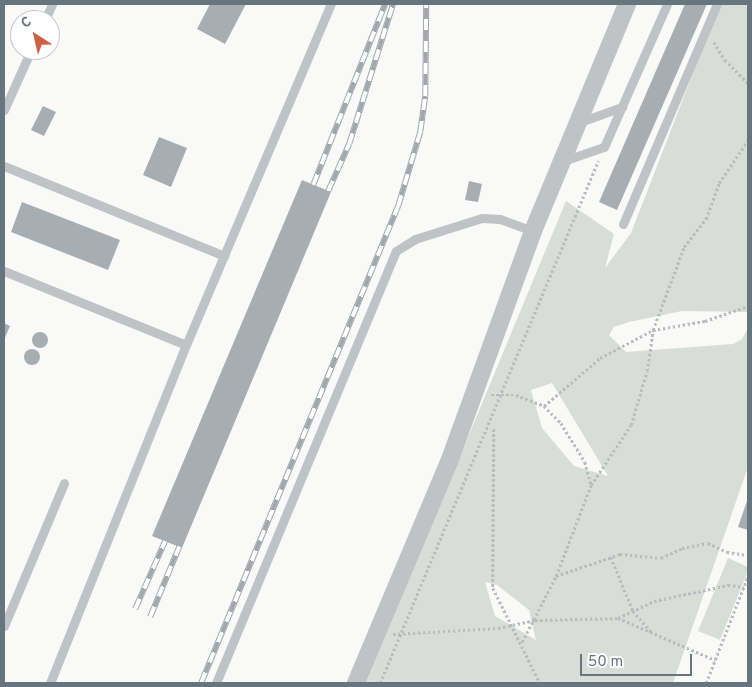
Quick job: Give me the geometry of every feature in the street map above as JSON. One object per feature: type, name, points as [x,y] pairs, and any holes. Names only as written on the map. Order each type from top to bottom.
[{"type":"street","points":[[356,683],[449,462],[533,231],[627,4]]},
{"type":"lane","points":[[50,683],[186,345],[331,4]]},
{"type":"lane","points":[[563,161],[604,147],[667,4]]},
{"type":"lane","points":[[623,224],[717,4]]},
{"type":"lane","points":[[4,110],[26,60]]},
{"type":"lane","points":[[579,122],[622,107]]},
{"type":"lane","points":[[4,166],[224,256]]},
{"type":"lane","points":[[216,683],[396,251],[415,239],[482,218],[500,219],[533,231]]},
{"type":"lane","points":[[4,271],[186,345]]},
{"type":"lane","points":[[4,626],[64,483]]},
{"type":"path","points":[[706,30],[725,60],[748,83]]},
{"type":"path","points":[[522,642],[536,620],[556,576],[591,485],[632,425],[646,371],[653,330],[684,247],[706,219],[719,183],[748,140]]},
{"type":"path","points":[[380,683],[504,393],[604,147]]},
{"type":"path","points":[[544,406],[600,358],[653,330],[705,321],[748,306]]},
{"type":"path","points":[[472,398],[504,393],[516,394],[544,406],[560,423],[585,462],[591,485]]},
{"type":"path","points":[[494,429],[493,588],[522,642],[527,661],[540,683]]},
{"type":"path","points":[[556,576],[620,554],[661,558],[682,548],[708,543],[727,552],[748,555]]},
{"type":"path","points":[[611,557],[633,611],[652,633]]},
{"type":"path","points":[[706,683],[748,576]]},
{"type":"path","points":[[377,632],[401,635],[513,625],[536,620],[618,618],[654,600],[728,585],[744,587]]},
{"type":"path","points":[[618,618],[715,660]]},
{"type":"shaded area","points":[[716,4],[748,4],[748,312],[682,311],[629,322],[614,327],[609,335],[626,352],[733,344],[742,339],[748,328],[748,467],[673,683],[366,683],[566,201],[614,234],[605,268],[631,233],[700,55]],"holes":[[[552,383],[608,476],[574,466],[542,428],[531,390]],[[485,582],[497,585],[529,610],[536,640],[495,616]]]},
{"type":"shaded area","points":[[728,558],[748,567],[748,571],[720,640],[698,631]]},
{"type":"building","points":[[210,4],[246,4],[225,44],[197,29]]},
{"type":"building","points":[[685,4],[707,4],[617,210],[599,202]]},
{"type":"building","points":[[43,106],[56,112],[44,136],[31,130]]},
{"type":"building","points":[[159,137],[187,148],[171,187],[143,175]]},
{"type":"building","points":[[302,180],[331,192],[182,548],[152,536]]},
{"type":"building","points":[[469,181],[482,184],[478,202],[465,200]]},
{"type":"building","points":[[22,202],[120,240],[108,270],[11,232]]},
{"type":"building","points":[[4,323],[10,326],[4,340]]},
{"type":"building","points":[[37,332],[43,332],[48,337],[46,346],[37,348],[32,343],[32,337]]},
{"type":"building","points":[[29,349],[35,349],[40,354],[38,363],[29,365],[24,360],[24,354]]},
{"type":"building","points":[[748,498],[748,530],[738,527]]},
{"type":"railway","points":[[313,185],[385,4]]},
{"type":"railway","points":[[328,191],[349,144],[393,4]]},
{"type":"railway","points":[[201,683],[398,206],[420,132],[425,96],[426,4]]},
{"type":"railway","points":[[135,609],[165,541]]},
{"type":"railway","points":[[150,617],[179,547]]}]
